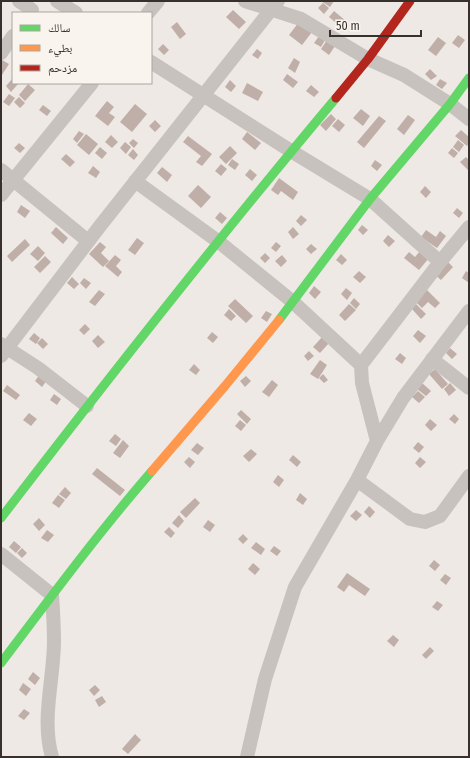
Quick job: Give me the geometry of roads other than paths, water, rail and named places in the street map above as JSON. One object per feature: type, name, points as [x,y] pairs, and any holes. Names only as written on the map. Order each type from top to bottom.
[{"type":"street","points":[[19,1],[33,8]]},
{"type":"street","points":[[58,1],[74,12]]},
{"type":"street","points":[[149,12],[158,1]]},
{"type":"street","points":[[245,1],[275,5],[368,59],[404,75],[450,104],[469,119]]},
{"type":"street","points":[[1,518],[87,406],[291,151],[368,59],[410,1]]},
{"type":"street","points":[[87,406],[38,368],[3,349],[275,5]]},
{"type":"street","points":[[1,52],[12,37]]},
{"type":"street","points":[[152,63],[291,151],[370,199],[440,262]]},
{"type":"street","points":[[1,663],[52,595],[130,496],[225,386],[293,302],[370,199],[450,104],[469,78]]},
{"type":"street","points":[[1,195],[91,84]]},
{"type":"street","points":[[1,170],[88,241]]},
{"type":"street","points":[[135,181],[219,242],[293,302],[361,365]]},
{"type":"street","points":[[376,441],[362,383],[361,365],[440,262],[469,227]]},
{"type":"street","points":[[247,757],[265,678],[295,587],[357,480],[376,441],[403,398],[469,311]]},
{"type":"street","points":[[432,359],[469,388]]},
{"type":"street","points":[[357,480],[410,519],[425,522],[440,516],[469,476]]},
{"type":"street","points":[[1,554],[52,595],[54,641],[48,720],[49,748],[52,757]]}]
